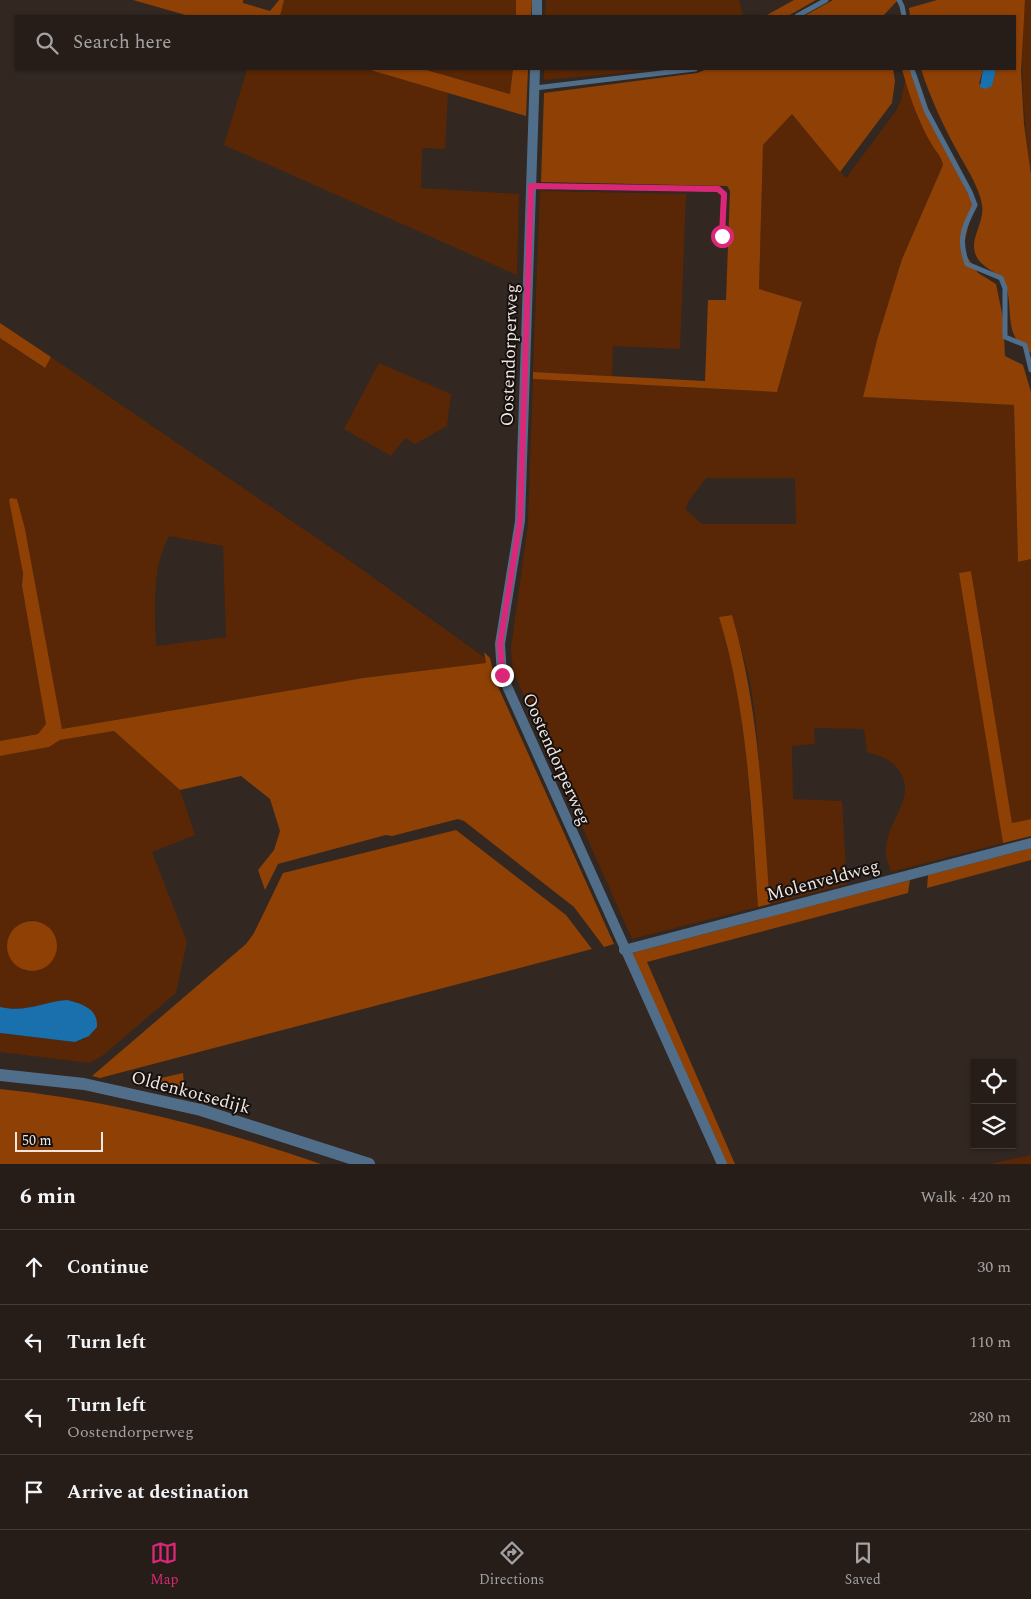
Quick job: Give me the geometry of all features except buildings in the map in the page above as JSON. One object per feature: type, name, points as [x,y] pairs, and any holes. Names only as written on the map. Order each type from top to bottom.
[{"type":"street","points":[[537,0],[537,15]]},
{"type":"street","name":"Oostendorperweg","points":[[535,70],[520,521],[500,644],[502,675],[624,950],[722,1164]]},
{"type":"street","name":"Molenveldweg","points":[[624,950],[1031,842]]},
{"type":"street","name":"Oldenkotsedijk","points":[[0,1074],[84,1084],[201,1110],[369,1164]]},
{"type":"lane","points":[[799,15],[826,0]]},
{"type":"lane","points":[[899,0],[904,15]]},
{"type":"lane","points":[[534,88],[687,70]]},
{"type":"lane","points":[[912,70],[926,110],[970,192],[975,205],[964,230],[960,246],[967,264],[1001,278],[1005,288],[1005,337],[1025,345],[1031,370]]},
{"type":"lane","points":[[531,186],[718,189],[724,194],[722,236]]},
{"type":"shaded area","points":[[133,0],[243,0],[243,3],[270,11],[279,0],[284,0],[280,15],[186,15]]},
{"type":"shaded area","points":[[284,0],[516,0],[516,15],[280,15]]},
{"type":"shaded area","points":[[516,0],[532,0],[531,15],[516,15]]},
{"type":"shaded area","points":[[546,0],[739,0],[743,15],[545,15]]},
{"type":"shaded area","points":[[794,0],[816,0],[790,15],[767,15]]},
{"type":"shaded area","points":[[833,0],[898,0],[884,15],[806,15]]},
{"type":"shaded area","points":[[937,0],[1025,0],[1021,71],[1024,124],[1031,175],[1031,353],[1022,346],[1013,332],[1005,283],[978,259],[975,253],[974,241],[982,211],[978,191],[941,120],[921,70],[983,70],[979,84],[992,85],[996,70],[1016,70],[1016,15],[910,15],[909,8]]},
{"type":"shaded area","points":[[1025,0],[1031,0],[1031,175],[1023,88],[1022,44]]},
{"type":"shaded area","points":[[247,70],[370,70],[448,93],[445,149],[422,148],[421,188],[519,194],[517,275],[224,145]]},
{"type":"shaded area","points":[[370,70],[426,70],[510,94],[513,70],[528,70],[526,116]]},
{"type":"shaded area","points":[[427,70],[513,70],[511,94]]},
{"type":"shaded area","points":[[544,70],[653,70],[544,80]]},
{"type":"shaded area","points":[[704,70],[893,70],[895,81],[892,103],[840,172],[792,114],[763,145],[759,289],[802,302],[777,392],[533,379],[533,372],[705,381],[708,300],[726,300],[730,191],[727,186],[541,182],[544,93],[697,73]]},
{"type":"shaded area","points":[[902,70],[911,70],[919,92],[973,204],[964,245],[966,255],[978,273],[996,284],[1003,318],[1005,356],[1023,365],[1031,392],[1031,559],[1018,562],[1014,405],[863,397],[877,340],[902,259],[943,165],[927,136],[911,98]]},
{"type":"shaded area","points":[[905,79],[920,122],[943,165],[902,259],[877,340],[863,397],[1014,405],[1018,562],[1031,559],[1031,819],[1012,823],[971,571],[960,573],[1003,843],[891,872],[886,855],[887,839],[900,809],[905,790],[904,780],[899,770],[885,758],[867,752],[864,729],[814,728],[815,744],[792,746],[793,799],[842,801],[847,884],[770,904],[756,723],[750,681],[732,615],[720,617],[737,687],[746,748],[758,907],[632,939],[513,671],[511,648],[528,524],[533,379],[777,392],[802,302],[759,289],[763,145],[792,114],[846,178],[896,111],[901,100]],"holes":[[[706,478],[795,478],[796,524],[702,524],[686,510],[688,502]]]},
{"type":"shaded area","points":[[540,191],[686,194],[680,349],[613,346],[612,376],[533,372]]},
{"type":"shaded area","points":[[0,323],[51,357],[45,368],[0,338]]},
{"type":"shaded area","points":[[0,338],[44,368],[51,357],[343,556],[484,657],[487,663],[363,678],[62,729],[25,529],[22,586],[46,724],[38,734],[0,741]],"holes":[[[169,536],[223,546],[226,637],[156,646],[155,590],[159,562]]]},
{"type":"shaded area","points":[[379,363],[451,394],[447,426],[415,444],[405,438],[391,456],[344,429]]},
{"type":"shaded area","points":[[11,498],[17,499],[25,529],[62,729],[363,678],[486,663],[484,652],[490,658],[495,680],[614,944],[604,947],[574,907],[464,821],[458,819],[392,836],[386,835],[278,864],[265,890],[258,870],[274,850],[280,831],[270,799],[241,776],[180,790],[114,731],[60,740],[49,747],[0,756],[0,741],[38,734],[46,724],[22,586],[23,573],[9,500]]},
{"type":"shaded area","points":[[971,571],[1012,823],[1031,819],[1031,836],[1003,843],[959,573]]},
{"type":"shaded area","points":[[732,615],[749,687],[762,794],[770,904],[758,907],[747,761],[729,652],[719,617]]},
{"type":"shaded area","points":[[114,731],[180,790],[195,835],[152,852],[187,942],[176,993],[102,1056],[90,1063],[0,1052],[0,1033],[75,1042],[83,1040],[94,1031],[67,1000],[18,1009],[0,1007],[0,756],[49,747],[60,740]],"holes":[[[32,920],[39,922],[53,935],[55,954],[53,960],[47,966],[33,971],[25,971],[8,938],[20,924]]]},
{"type":"shaded area","points":[[456,830],[566,915],[592,949],[100,1078],[92,1076],[246,944],[254,933],[283,873]]},
{"type":"shaded area","points":[[1031,848],[1031,860],[927,888],[928,875]]},
{"type":"shaded area","points":[[910,880],[908,893],[647,962],[735,1164],[727,1164],[632,953]]},
{"type":"shaded area","points":[[27,921],[37,921],[50,928],[57,941],[57,951],[50,964],[37,971],[27,971],[18,967],[11,960],[7,951],[7,941],[11,932],[18,925]]},
{"type":"shaded area","points":[[183,1073],[185,1094],[134,1084]]},
{"type":"shaded area","points":[[0,1089],[82,1100],[162,1117],[202,1127],[321,1164],[0,1164]]},
{"type":"shaded area","points":[[1031,1155],[1031,1164],[990,1164]]},
{"type":"water","points":[[983,70],[996,70],[992,86],[985,89],[980,87]]},
{"type":"water","points":[[67,1000],[83,1005],[95,1015],[97,1027],[89,1036],[75,1042],[0,1033],[0,1007],[18,1009]]},
{"type":"route","points":[[502,675],[500,644],[518,543],[520,521],[531,186],[718,189],[724,194],[722,236]]}]
